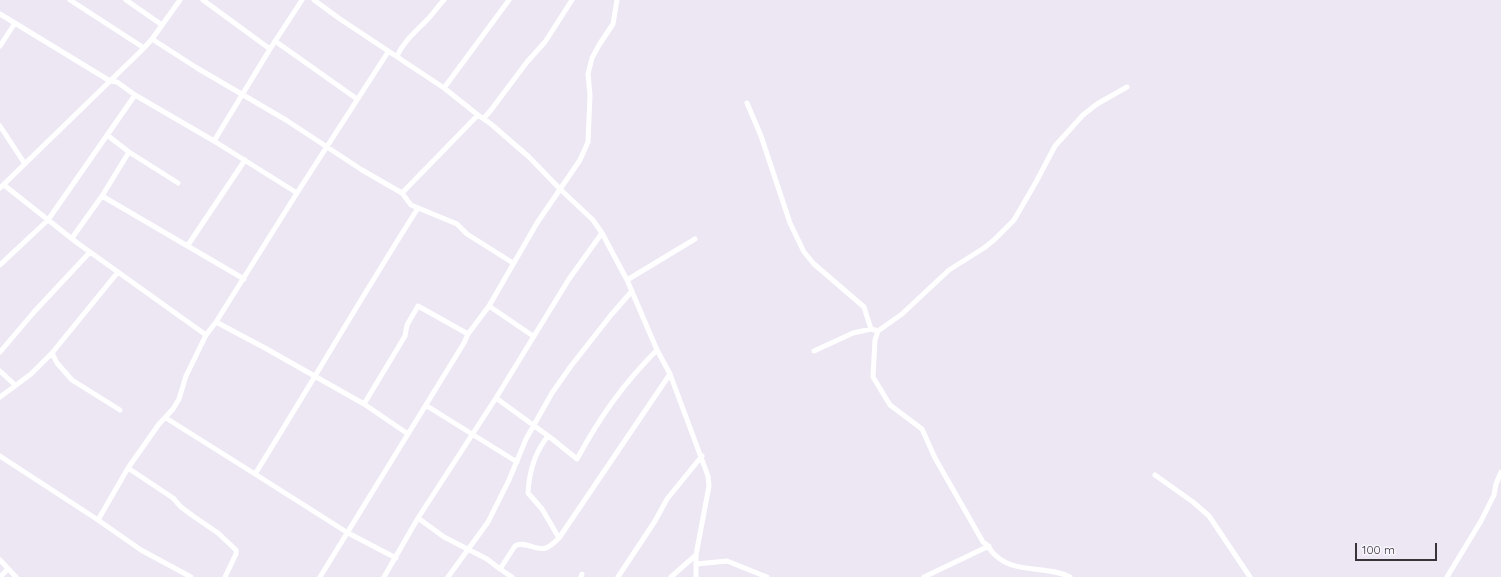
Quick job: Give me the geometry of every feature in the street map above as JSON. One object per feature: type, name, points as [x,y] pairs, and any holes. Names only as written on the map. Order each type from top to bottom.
[{"type":"street","points":[[70,0],[144,48]]},
{"type":"street","points":[[126,0],[162,24]]},
{"type":"street","points":[[180,0],[144,48],[2,186],[90,252],[206,335]]},
{"type":"street","points":[[203,0],[270,49]]},
{"type":"street","points":[[214,141],[274,41],[302,0]]},
{"type":"street","points":[[314,0],[388,52],[397,56],[444,88],[484,118],[529,157],[593,220],[602,233],[627,280],[657,350],[670,374],[702,456],[708,476],[709,486],[696,555],[696,577]]},
{"type":"street","points":[[397,56],[401,47],[411,34],[428,19],[444,0]]},
{"type":"street","points":[[444,88],[509,0]]},
{"type":"street","points":[[484,118],[545,42],[572,0]]},
{"type":"street","points":[[320,577],[426,406],[468,334],[489,306],[513,262],[580,160],[588,142],[590,95],[588,74],[592,58],[613,24],[617,0]]},
{"type":"street","points":[[0,14],[110,81],[117,82],[135,95],[214,141],[297,194]]},
{"type":"street","points":[[0,46],[15,23]]},
{"type":"street","points":[[152,39],[197,68],[286,120],[402,193],[411,205],[457,224],[467,234],[513,262]]},
{"type":"street","points":[[274,41],[357,99]]},
{"type":"street","points":[[98,520],[128,468],[159,424],[174,409],[179,399],[186,376],[206,335],[244,279],[388,52]]},
{"type":"street","points":[[1070,577],[1048,571],[1012,565],[994,554],[989,546],[983,542],[977,532],[935,458],[922,429],[890,405],[873,377],[873,369],[878,331],[902,314],[949,270],[994,240],[1016,216],[1055,146],[1083,115],[1097,104],[1127,88]]},
{"type":"street","points":[[0,265],[48,220],[135,95]]},
{"type":"street","points":[[747,103],[761,136],[790,223],[804,252],[814,264],[864,307],[871,328]]},
{"type":"street","points":[[402,193],[478,115]]},
{"type":"street","points":[[0,126],[25,164]]},
{"type":"street","points":[[107,135],[129,152],[178,183]]},
{"type":"street","points":[[72,238],[102,196],[129,152]]},
{"type":"street","points":[[188,246],[245,160]]},
{"type":"street","points":[[102,196],[244,279]]},
{"type":"street","points":[[255,474],[371,282],[418,208]]},
{"type":"street","points":[[384,577],[418,518],[496,398],[569,279],[602,233]]},
{"type":"street","points":[[627,280],[695,239]]},
{"type":"street","points":[[0,352],[34,312],[90,252]]},
{"type":"street","points":[[0,397],[31,374],[52,353],[118,272]]},
{"type":"street","points":[[448,577],[488,522],[534,426],[552,393],[611,315],[632,291]]},
{"type":"street","points":[[364,404],[399,346],[404,336],[407,324],[418,306],[468,334]]},
{"type":"street","points":[[489,306],[533,336]]},
{"type":"street","points":[[216,322],[364,404],[408,434]]},
{"type":"street","points":[[814,351],[854,333],[871,328],[878,331]]},
{"type":"street","points":[[496,398],[577,458],[602,416],[619,392],[635,372],[657,350]]},
{"type":"street","points":[[52,353],[57,363],[72,380],[120,410]]},
{"type":"street","points":[[0,371],[15,385]]},
{"type":"street","points":[[500,569],[517,544],[538,549],[545,548],[559,538],[670,374]]},
{"type":"street","points":[[426,406],[517,462]]},
{"type":"street","points":[[166,418],[348,533],[396,558]]},
{"type":"street","points":[[548,436],[541,444],[534,461],[528,486],[528,493],[542,508],[559,538]]},
{"type":"street","points":[[0,456],[141,550],[183,575],[191,577]]},
{"type":"street","points":[[618,577],[655,521],[667,499],[702,456]]},
{"type":"street","points":[[128,468],[173,498],[193,516],[218,533],[236,550],[236,554],[225,577]]},
{"type":"street","points":[[1447,577],[1481,521],[1494,495],[1496,484],[1501,472]]},
{"type":"street","points":[[1155,475],[1193,502],[1209,516],[1250,577]]},
{"type":"street","points":[[418,518],[444,536],[486,559],[509,576]]},
{"type":"street","points":[[924,577],[989,546]]},
{"type":"street","points":[[672,577],[696,555]]},
{"type":"street","points":[[0,560],[16,577]]},
{"type":"street","points":[[696,564],[727,561],[767,577]]},
{"type":"street","points":[[0,577],[8,569]]}]
